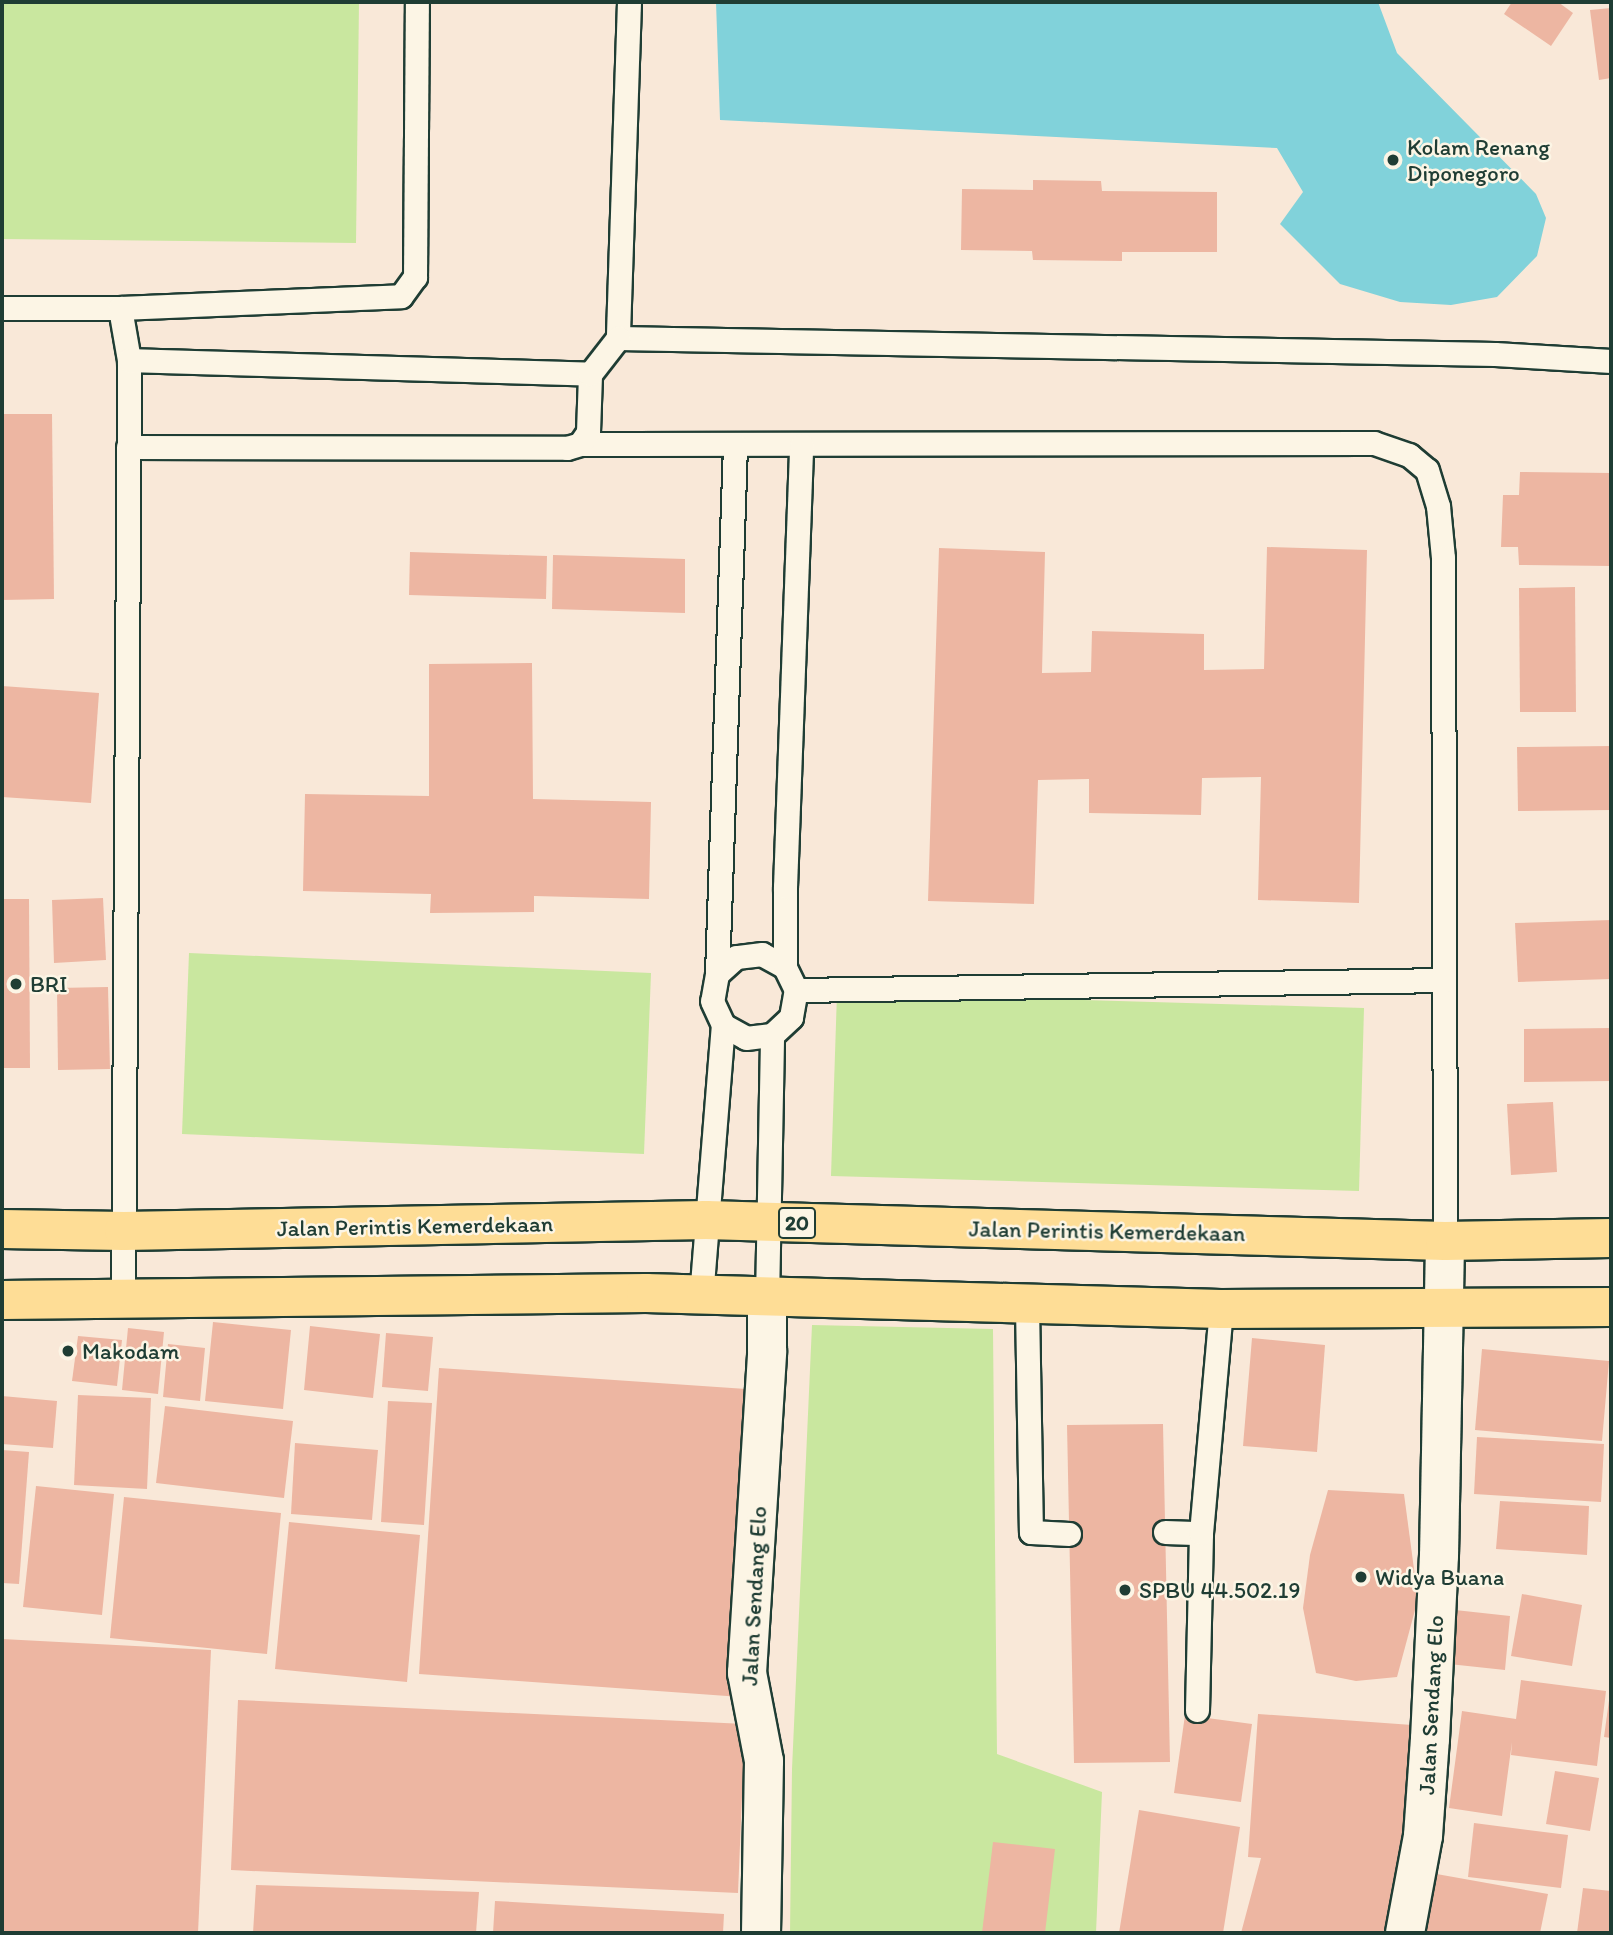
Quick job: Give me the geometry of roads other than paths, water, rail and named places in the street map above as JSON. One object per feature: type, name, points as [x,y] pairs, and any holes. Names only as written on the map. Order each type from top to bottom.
[{"type":"highway","name":"Jalan Perintis Kemerdekaan","points":[[2,1229],[124,1231],[706,1220],[1445,1241],[1611,1238]]},
{"type":"highway","points":[[2,1300],[123,1301],[646,1293],[767,1300],[1221,1309],[1611,1307]]},
{"type":"street","points":[[1442,1307],[1445,1241]]},
{"type":"street","name":"Jalan Sendang Elo","points":[[761,1933],[764,1761],[747,1673],[767,1300]]},
{"type":"street","name":"Jalan Sendang Elo","points":[[1405,1933],[1423,1836],[1430,1739],[1439,1556],[1442,1307]]},
{"type":"lane","points":[[2,308],[120,308],[401,296],[415,277],[417,2]]},
{"type":"lane","points":[[580,444],[588,432],[590,374],[618,338],[629,2]]},
{"type":"lane","points":[[120,308],[129,360],[123,1301]]},
{"type":"lane","points":[[618,338],[1495,354],[1611,361]]},
{"type":"lane","points":[[129,360],[590,374]]},
{"type":"lane","points":[[128,447],[567,448],[580,444],[1295,441],[1374,443],[1409,455],[1427,470],[1438,506],[1443,558],[1445,1241]]},
{"type":"lane","points":[[701,1297],[723,1025],[712,1001],[717,974],[735,445]]},
{"type":"lane","points":[[723,1025],[746,1038],[772,1035],[791,1017],[796,990],[785,967],[801,445]]},
{"type":"lane","points":[[717,974],[736,957],[762,954],[785,967]]},
{"type":"lane","points":[[796,990],[1444,980]]},
{"type":"lane","points":[[767,1300],[772,1035]]},
{"type":"lane","points":[[1027,1306],[1031,1532],[1069,1534]]},
{"type":"lane","points":[[1196,1710],[1201,1533],[1221,1309]]},
{"type":"lane","points":[[1165,1532],[1201,1533]]},
{"type":"water","name":"Kolam Renang Diponegoro","points":[[716,2],[1378,2],[1397,53],[1536,194],[1546,218],[1537,256],[1497,297],[1451,305],[1400,302],[1340,284],[1280,224],[1303,192],[1277,148],[720,120]]},
{"type":"place","name":"Kolam Renang Diponegoro","points":[[1393,160]]},
{"type":"place","name":"BRI","points":[[16,984]]},
{"type":"place","name":"Makodam","points":[[68,1351]]},
{"type":"place","name":"Widya Buana","points":[[1361,1577]]},
{"type":"place","name":"SPBU 44.502.19","points":[[1125,1590]]}]
